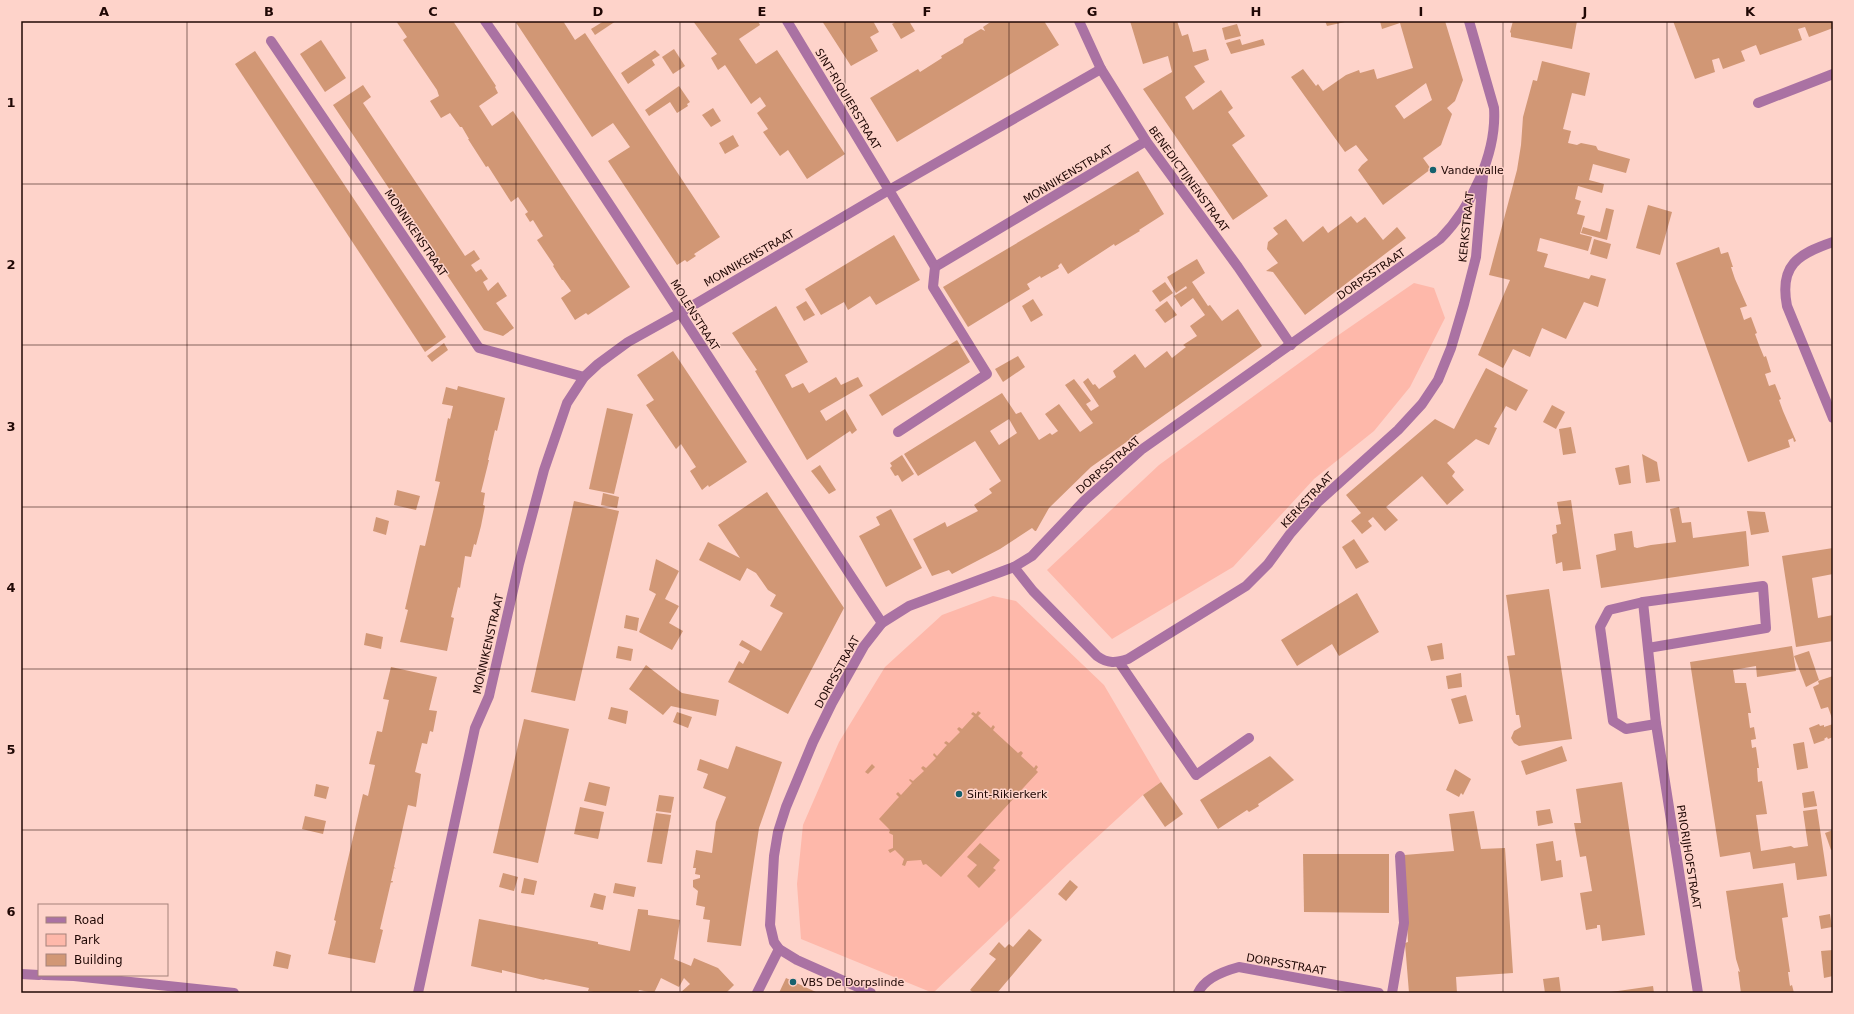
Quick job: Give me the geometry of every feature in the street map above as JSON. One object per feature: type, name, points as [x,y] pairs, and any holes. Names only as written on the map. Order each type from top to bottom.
[{"type":"street","name":"MOLENSTRAAT","points":[[485,21],[642,252],[680,313],[882,623]]},
{"type":"street","name":"SINT-RIQUIERSTRAAT","points":[[787,21],[889,190]]},
{"type":"street","name":"BENEDICTIJNENSTRAAT","points":[[1079,21],[1101,69],[1146,141],[1238,267],[1291,345]]},
{"type":"street","name":"DORPSSTRAAT","points":[[779,949],[774,942],[770,925],[771,880],[778,832],[797,779],[832,703],[864,646],[882,623],[909,606],[1014,567],[1032,556],[1084,501],[1141,450],[1440,239],[1454,225],[1468,204],[1484,166],[1494,131],[1494,108],[1469,21]]},
{"type":"street","name":"MONNIKENSTRAAT","points":[[271,41],[479,348],[584,377]]},
{"type":"street","name":"MONNIKENSTRAAT","points":[[418,993],[475,728],[489,696],[523,549],[544,470],[567,403],[584,377],[598,364],[628,342],[1101,69]]},
{"type":"street","points":[[1758,103],[1833,74]]},
{"type":"street","name":"MONNIKENSTRAAT","points":[[935,267],[1146,141]]},
{"type":"street","name":"KERKSTRAAT","points":[[1119,662],[1128,659],[1246,586],[1268,564],[1290,534],[1318,502],[1398,430],[1422,404],[1438,380],[1451,348],[1476,257],[1484,166]]},
{"type":"street","points":[[889,190],[935,267],[933,287],[987,374],[898,432]]},
{"type":"street","points":[[1833,242],[1810,250],[1795,262],[1787,276],[1784,290],[1787,306],[1833,418]]},
{"type":"street","points":[[1014,567],[1033,591],[1097,656],[1103,661],[1111,663],[1119,662],[1196,775],[1249,738]]},
{"type":"street","points":[[1648,648],[1766,628],[1763,586],[1643,602],[1609,610],[1600,627],[1613,721],[1626,729],[1656,724]]},
{"type":"street","name":"PRIORIJHOFSTRAAT","points":[[1643,602],[1656,724],[1698,993]]},
{"type":"street","points":[[1392,993],[1404,923],[1400,856]]},
{"type":"street","points":[[757,993],[779,949],[797,960],[870,993]]},
{"type":"street","name":"DORPSSTRAAT","points":[[1198,993],[1201,986],[1227,970],[1239,967],[1379,993]]},
{"type":"street","points":[[21,974],[38,975]]},
{"type":"street","points":[[74,976],[234,993]]},
{"type":"green space","points":[[1414,283],[1434,288],[1445,318],[1410,387],[1374,431],[1314,479],[1233,567],[1112,639],[1047,570],[1159,465],[1324,345]]},
{"type":"green space","points":[[993,596],[1016,601],[1104,685],[1161,782],[1143,795],[1068,864],[933,993],[801,939],[797,884],[803,825],[839,742],[885,667],[942,615]]},
{"type":"building","points":[[396,21],[453,21],[496,86],[495,87],[498,93],[479,106],[492,126],[513,111],[630,287],[588,315],[586,313],[575,320],[561,298],[571,291],[562,280],[537,240],[543,236],[533,220],[530,222],[525,214],[528,212],[518,197],[511,202],[488,166],[486,167],[462,127],[460,127],[450,113],[441,118],[430,101],[439,96],[437,90],[403,40],[407,37]]},
{"type":"building","points":[[515,21],[563,21],[575,40],[585,33],[720,237],[694,254],[696,256],[687,262],[685,260],[677,265],[608,161],[630,147],[613,123],[592,137]]},
{"type":"building","points":[[604,21],[616,21],[595,35],[591,29]]},
{"type":"building","points":[[693,21],[758,21],[760,25],[739,39],[756,64],[777,50],[845,154],[807,179],[788,150],[780,156],[763,132],[768,129],[757,113],[766,106],[760,97],[751,104],[725,65],[718,70],[711,58],[717,54]]},
{"type":"building","points":[[822,21],[873,21],[879,32],[870,37],[878,51],[851,66]]},
{"type":"building","points":[[897,21],[909,21],[915,31],[901,39],[892,24]]},
{"type":"building","points":[[992,21],[1044,21],[1059,45],[897,142],[870,98],[918,69],[920,72],[942,58],[941,56],[963,43],[964,39],[981,29],[985,31],[983,27]]},
{"type":"building","points":[[1130,21],[1177,21],[1182,36],[1188,34],[1193,52],[1206,49],[1209,60],[1194,66],[1205,82],[1185,97],[1193,110],[1221,90],[1233,108],[1228,112],[1245,136],[1232,145],[1268,196],[1233,220],[1143,89],[1172,72],[1168,56],[1143,64]]},
{"type":"building","points":[[1325,21],[1345,21],[1345,22],[1327,26]]},
{"type":"building","points":[[1380,21],[1445,21],[1463,80],[1455,101],[1447,108],[1452,114],[1441,145],[1423,158],[1431,169],[1383,205],[1358,170],[1368,160],[1356,145],[1345,152],[1291,77],[1303,69],[1316,86],[1318,84],[1323,91],[1346,75],[1359,70],[1360,73],[1374,69],[1377,79],[1413,68],[1400,23],[1382,29]],"holes":[[[1426,83],[1432,100],[1404,119],[1395,106]]]},
{"type":"building","points":[[1513,21],[1577,21],[1572,49],[1511,37],[1510,32]]},
{"type":"building","points":[[1673,21],[1833,21],[1833,28],[1809,37],[1805,27],[1798,29],[1802,40],[1760,55],[1756,45],[1741,51],[1745,61],[1723,69],[1719,58],[1712,60],[1715,72],[1695,79]]},
{"type":"building","points":[[1237,24],[1241,36],[1225,40],[1222,28]]},
{"type":"building","points":[[1240,39],[1242,45],[1263,39],[1265,45],[1231,54],[1226,43]]},
{"type":"building","points":[[321,40],[346,78],[325,92],[300,54]]},
{"type":"building","points":[[674,49],[685,66],[673,74],[662,57]]},
{"type":"building","points":[[655,50],[660,55],[652,60],[655,65],[628,84],[621,73]]},
{"type":"building","points":[[255,51],[446,337],[425,352],[235,64]]},
{"type":"building","points":[[1542,61],[1590,73],[1585,96],[1572,93],[1563,129],[1571,131],[1568,143],[1577,145],[1581,143],[1596,146],[1598,150],[1630,159],[1626,173],[1593,164],[1589,180],[1604,184],[1602,193],[1578,186],[1575,199],[1581,201],[1577,214],[1585,216],[1580,234],[1592,237],[1588,251],[1540,238],[1537,251],[1548,254],[1544,267],[1589,279],[1591,275],[1606,279],[1598,307],[1584,302],[1566,339],[1542,328],[1530,357],[1513,349],[1503,368],[1478,355],[1510,280],[1489,275],[1517,170],[1523,117],[1533,80],[1537,81]]},
{"type":"building","points":[[363,85],[371,97],[363,103],[465,256],[474,250],[480,259],[471,265],[476,272],[481,269],[488,279],[483,282],[488,291],[498,282],[507,296],[496,303],[514,328],[503,336],[484,330],[333,105]]},
{"type":"building","points":[[679,86],[690,102],[687,104],[688,106],[677,113],[670,102],[649,116],[645,110]]},
{"type":"building","points":[[713,108],[721,121],[711,127],[702,115]]},
{"type":"building","points":[[733,135],[739,146],[725,154],[719,143]]},
{"type":"building","points":[[1138,171],[1164,214],[1139,230],[1140,231],[1115,246],[1114,244],[1068,274],[1061,263],[1058,266],[1059,268],[1041,278],[1040,276],[1027,284],[1030,289],[968,327],[943,287]]},
{"type":"building","points":[[1648,205],[1672,212],[1660,255],[1636,248]]},
{"type":"building","points":[[1606,208],[1614,210],[1607,240],[1581,233],[1583,227],[1600,232]]},
{"type":"building","points":[[1351,216],[1357,223],[1365,217],[1383,240],[1397,227],[1406,238],[1305,315],[1273,272],[1266,271],[1278,263],[1267,249],[1268,242],[1278,234],[1273,228],[1286,219],[1303,242],[1323,226],[1328,233]]},
{"type":"building","points":[[894,235],[920,280],[876,305],[870,296],[848,310],[844,302],[821,315],[805,289]]},
{"type":"building","points":[[1594,239],[1611,244],[1607,259],[1590,254]]},
{"type":"building","points":[[1719,247],[1721,254],[1728,252],[1735,279],[1747,306],[1740,308],[1744,320],[1751,317],[1757,333],[1755,334],[1759,345],[1764,357],[1766,356],[1771,372],[1765,374],[1769,386],[1775,384],[1781,399],[1779,400],[1783,411],[1796,441],[1794,442],[1793,438],[1788,440],[1790,447],[1748,462],[1676,263]]},
{"type":"building","points":[[1197,259],[1205,273],[1192,282],[1208,306],[1210,305],[1222,321],[1238,309],[1262,346],[1091,467],[1049,508],[1036,531],[1032,528],[1000,549],[952,574],[949,570],[932,576],[913,539],[945,522],[947,527],[978,511],[974,505],[992,493],[989,489],[1001,481],[975,441],[918,476],[904,454],[1002,393],[1016,414],[1021,412],[1039,440],[1050,433],[1052,435],[1058,431],[1045,414],[1059,404],[1080,432],[1093,423],[1065,385],[1074,379],[1091,401],[1086,404],[1091,411],[1099,406],[1083,382],[1088,378],[1093,385],[1095,384],[1099,389],[1116,377],[1113,371],[1135,354],[1145,368],[1167,351],[1172,358],[1186,347],[1183,345],[1197,336],[1190,326],[1205,315],[1193,298],[1181,307],[1174,296],[1187,288],[1186,286],[1176,293],[1167,277]],"holes":[[[1009,419],[1017,433],[999,445],[990,431]]]},
{"type":"building","points":[[1165,282],[1173,293],[1160,302],[1152,291]]},
{"type":"building","points":[[1033,299],[1043,315],[1031,322],[1022,306]]},
{"type":"building","points":[[806,301],[815,315],[804,321],[796,307]]},
{"type":"building","points":[[1167,301],[1177,315],[1165,323],[1155,310]]},
{"type":"building","points":[[776,306],[808,362],[785,375],[792,388],[803,383],[809,393],[836,377],[841,385],[858,377],[863,386],[820,411],[826,421],[845,409],[857,430],[852,434],[850,431],[807,460],[755,371],[757,370],[732,333]]},
{"type":"building","points":[[957,340],[970,362],[882,416],[869,395]]},
{"type":"building","points":[[444,343],[448,350],[432,362],[427,356]]},
{"type":"building","points":[[673,351],[747,462],[702,490],[690,471],[696,467],[681,444],[676,449],[646,405],[654,400],[637,375]]},
{"type":"building","points":[[1018,356],[1025,367],[1003,382],[995,369]]},
{"type":"building","points":[[1486,368],[1528,390],[1516,411],[1506,406],[1494,427],[1497,428],[1489,445],[1476,439],[1447,463],[1455,472],[1452,476],[1464,490],[1447,505],[1422,476],[1386,507],[1398,520],[1385,531],[1373,517],[1368,521],[1372,526],[1362,534],[1351,521],[1361,513],[1346,495],[1435,419],[1454,429]]},
{"type":"building","points":[[458,386],[505,398],[497,431],[495,430],[481,492],[485,493],[483,505],[485,506],[481,526],[471,557],[465,556],[460,588],[458,587],[451,617],[454,618],[447,651],[400,642],[408,610],[405,609],[420,545],[425,546],[440,482],[435,481],[448,418],[450,419],[453,406],[442,404],[446,387],[457,390]]},
{"type":"building","points":[[1552,405],[1565,412],[1556,429],[1543,422]]},
{"type":"building","points":[[607,408],[633,414],[614,494],[589,489]]},
{"type":"building","points":[[1571,427],[1576,453],[1563,455],[1559,429]]},
{"type":"building","points":[[1642,454],[1657,462],[1660,481],[1646,483]]},
{"type":"building","points":[[902,455],[914,474],[902,482],[898,475],[895,476],[890,468],[892,466],[890,463]]},
{"type":"building","points":[[820,465],[836,490],[829,494],[811,471]]},
{"type":"building","points":[[1629,465],[1631,483],[1619,485],[1615,468]]},
{"type":"building","points":[[397,490],[420,496],[416,510],[394,505]]},
{"type":"building","points":[[767,492],[844,608],[788,714],[728,682],[739,661],[743,664],[750,651],[739,645],[742,640],[761,651],[783,613],[770,606],[776,595],[768,590],[756,573],[747,568],[740,581],[699,560],[708,542],[740,558],[718,525]]},
{"type":"building","points":[[603,493],[619,497],[617,508],[601,505]]},
{"type":"building","points":[[1571,500],[1581,569],[1563,571],[1562,562],[1556,564],[1552,535],[1557,533],[1556,525],[1561,524],[1557,502]]},
{"type":"building","points":[[574,501],[619,511],[575,701],[531,692]]},
{"type":"building","points":[[1679,507],[1682,523],[1691,522],[1693,538],[1746,531],[1749,566],[1601,588],[1596,555],[1616,550],[1614,534],[1632,531],[1634,547],[1637,548],[1676,542],[1670,509]]},
{"type":"building","points":[[891,509],[922,568],[886,587],[859,536],[880,525],[876,517]]},
{"type":"building","points":[[1747,511],[1765,512],[1769,532],[1751,535]]},
{"type":"building","points":[[376,517],[389,521],[386,535],[373,531]]},
{"type":"building","points":[[1354,539],[1369,562],[1356,569],[1342,547]]},
{"type":"building","points":[[1833,548],[1833,574],[1812,578],[1818,618],[1833,615],[1833,641],[1796,647],[1782,556]]},
{"type":"building","points":[[656,559],[679,571],[665,599],[679,606],[669,623],[683,631],[672,650],[639,632],[656,594],[649,590]]},
{"type":"building","points":[[1549,589],[1572,739],[1519,746],[1514,743],[1511,738],[1514,731],[1521,727],[1519,715],[1516,715],[1507,656],[1515,655],[1506,595]]},
{"type":"building","points":[[1357,593],[1379,632],[1339,656],[1332,644],[1297,666],[1281,640]]},
{"type":"building","points":[[626,615],[639,618],[637,631],[624,628]]},
{"type":"building","points":[[366,633],[383,637],[381,649],[364,645]]},
{"type":"building","points":[[1442,643],[1444,659],[1431,661],[1427,646]]},
{"type":"building","points":[[618,646],[633,649],[631,661],[616,658]]},
{"type":"building","points":[[1792,646],[1796,671],[1757,677],[1756,666],[1733,670],[1735,683],[1746,683],[1751,713],[1748,713],[1750,728],[1754,727],[1756,739],[1751,740],[1752,748],[1756,747],[1759,768],[1757,768],[1758,782],[1762,781],[1767,814],[1756,815],[1761,851],[1791,846],[1794,848],[1808,846],[1803,811],[1817,809],[1827,876],[1797,880],[1795,863],[1753,869],[1750,852],[1720,857],[1690,662]]},
{"type":"building","points":[[1809,651],[1819,680],[1806,687],[1794,656]]},
{"type":"building","points":[[646,665],[682,693],[719,700],[716,716],[671,706],[663,715],[629,689]]},
{"type":"building","points":[[391,667],[437,677],[429,710],[437,711],[433,732],[430,731],[427,744],[422,743],[415,772],[421,774],[416,807],[408,805],[394,867],[396,869],[394,868],[391,881],[393,881],[392,883],[391,882],[380,929],[383,930],[375,963],[328,954],[336,921],[334,920],[363,794],[368,796],[375,765],[369,764],[377,731],[382,732],[389,700],[383,699]]},
{"type":"building","points":[[1461,673],[1462,687],[1448,689],[1446,676]]},
{"type":"building","points":[[1833,676],[1833,721],[1828,707],[1821,709],[1813,687],[1819,684],[1818,681]]},
{"type":"building","points":[[1466,695],[1473,721],[1459,724],[1451,699]]},
{"type":"building","points":[[611,707],[628,711],[626,724],[608,719]]},
{"type":"building","name":"Sint-Rikierkerk","points":[[978,711],[981,713],[978,716],[991,728],[993,725],[995,727],[993,730],[1018,753],[1021,751],[1023,753],[1021,756],[1034,768],[1036,765],[1038,767],[1036,770],[1038,772],[941,877],[926,864],[923,865],[921,860],[907,861],[905,866],[902,865],[904,859],[895,850],[890,853],[888,850],[893,848],[893,835],[889,833],[890,830],[879,819],[899,797],[896,794],[898,792],[901,795],[912,783],[909,780],[910,779],[913,781],[924,771],[921,768],[923,766],[926,768],[936,758],[933,755],[934,753],[937,756],[947,745],[944,743],[946,741],[949,743],[960,732],[957,729],[959,727],[962,729],[974,716],[971,714],[973,712],[976,714]]},
{"type":"building","points":[[677,712],[692,717],[688,728],[673,722]]},
{"type":"building","points":[[524,719],[569,729],[538,863],[493,853]]},
{"type":"building","points":[[1819,724],[1820,726],[1824,725],[1824,727],[1833,724],[1833,737],[1828,739],[1827,737],[1824,739],[1825,740],[1814,744],[1809,728]]},
{"type":"building","points":[[1804,742],[1808,768],[1797,770],[1793,744]]},
{"type":"building","points":[[736,746],[782,762],[759,828],[741,946],[707,942],[710,920],[703,919],[705,907],[696,905],[698,891],[693,887],[693,880],[700,878],[700,875],[695,874],[696,868],[693,868],[696,850],[712,853],[716,822],[726,797],[703,788],[708,774],[697,770],[700,759],[728,769]]},
{"type":"building","points":[[1562,746],[1567,761],[1526,775],[1521,761]]},
{"type":"building","points":[[1270,756],[1294,780],[1258,804],[1259,806],[1249,812],[1247,810],[1218,829],[1200,800]]},
{"type":"building","points":[[872,764],[875,767],[868,774],[865,772]]},
{"type":"building","points":[[1455,769],[1471,779],[1463,795],[1461,793],[1459,797],[1446,790]]},
{"type":"building","points":[[589,782],[610,787],[606,806],[584,801]]},
{"type":"building","points":[[1161,782],[1183,814],[1165,827],[1143,795]]},
{"type":"building","points":[[1622,782],[1645,935],[1602,941],[1600,925],[1597,925],[1597,928],[1586,930],[1580,893],[1592,891],[1586,856],[1580,857],[1574,823],[1581,823],[1576,789]]},
{"type":"building","points":[[316,784],[329,787],[326,799],[314,796]]},
{"type":"building","points":[[1814,791],[1817,806],[1804,808],[1802,793]]},
{"type":"building","points":[[659,795],[674,797],[671,813],[656,811]]},
{"type":"building","points":[[580,807],[604,812],[598,839],[574,834]]},
{"type":"building","points":[[1550,809],[1553,823],[1538,826],[1536,811]]},
{"type":"building","points":[[1474,811],[1481,849],[1505,848],[1513,973],[1456,977],[1457,993],[1409,993],[1405,943],[1408,942],[1404,855],[1454,851],[1449,814]]},
{"type":"building","points":[[656,813],[671,815],[662,864],[647,862]]},
{"type":"building","points":[[305,816],[326,821],[323,834],[302,829]]},
{"type":"building","points":[[1833,830],[1833,849],[1831,850],[1825,833]]},
{"type":"building","points":[[1553,841],[1556,861],[1561,860],[1563,877],[1541,881],[1536,844]]},
{"type":"building","points":[[980,843],[1000,860],[993,868],[996,870],[979,888],[967,876],[977,865],[967,857]]},
{"type":"building","points":[[1303,854],[1389,854],[1389,913],[1304,912]]},
{"type":"building","points":[[503,873],[518,877],[514,891],[499,887]]},
{"type":"building","points":[[524,878],[537,881],[534,895],[521,893]]},
{"type":"building","points":[[1070,880],[1078,887],[1066,901],[1058,894]]},
{"type":"building","points":[[615,883],[636,887],[634,897],[613,893]]},
{"type":"building","points":[[1783,883],[1788,917],[1782,918],[1790,972],[1788,972],[1790,986],[1792,985],[1794,993],[1741,993],[1738,971],[1740,972],[1736,959],[1726,891]]},
{"type":"building","points":[[594,893],[606,896],[603,910],[590,907]]},
{"type":"building","points":[[638,909],[648,910],[648,915],[680,920],[674,959],[691,966],[694,958],[718,968],[734,985],[726,993],[680,993],[690,984],[684,978],[679,987],[661,978],[654,993],[639,990],[638,993],[599,993],[588,991],[589,988],[544,980],[502,970],[502,973],[471,966],[479,919],[598,942],[598,944],[630,951]]},
{"type":"building","points":[[1830,914],[1832,927],[1821,929],[1819,916]]},
{"type":"building","points":[[1029,929],[1042,940],[997,993],[974,993],[970,990],[996,959],[989,954],[999,942],[1005,948],[1009,944],[1013,947]]},
{"type":"building","points":[[1833,950],[1833,976],[1824,978],[1821,951]]},
{"type":"building","points":[[276,951],[291,955],[288,969],[273,966]]},
{"type":"building","points":[[1559,977],[1561,993],[1545,993],[1543,979]]},
{"type":"building","points":[[786,978],[818,993],[779,993]]},
{"type":"building","points":[[1653,986],[1654,993],[1611,993],[1611,992]]},
{"type":"place","name":"Vandewalle","points":[[1433,170]]},
{"type":"place","name":"Sint-Rikierkerk","points":[[959,794]]},
{"type":"place","name":"VBS De Dorpslinde","points":[[793,982]]}]
